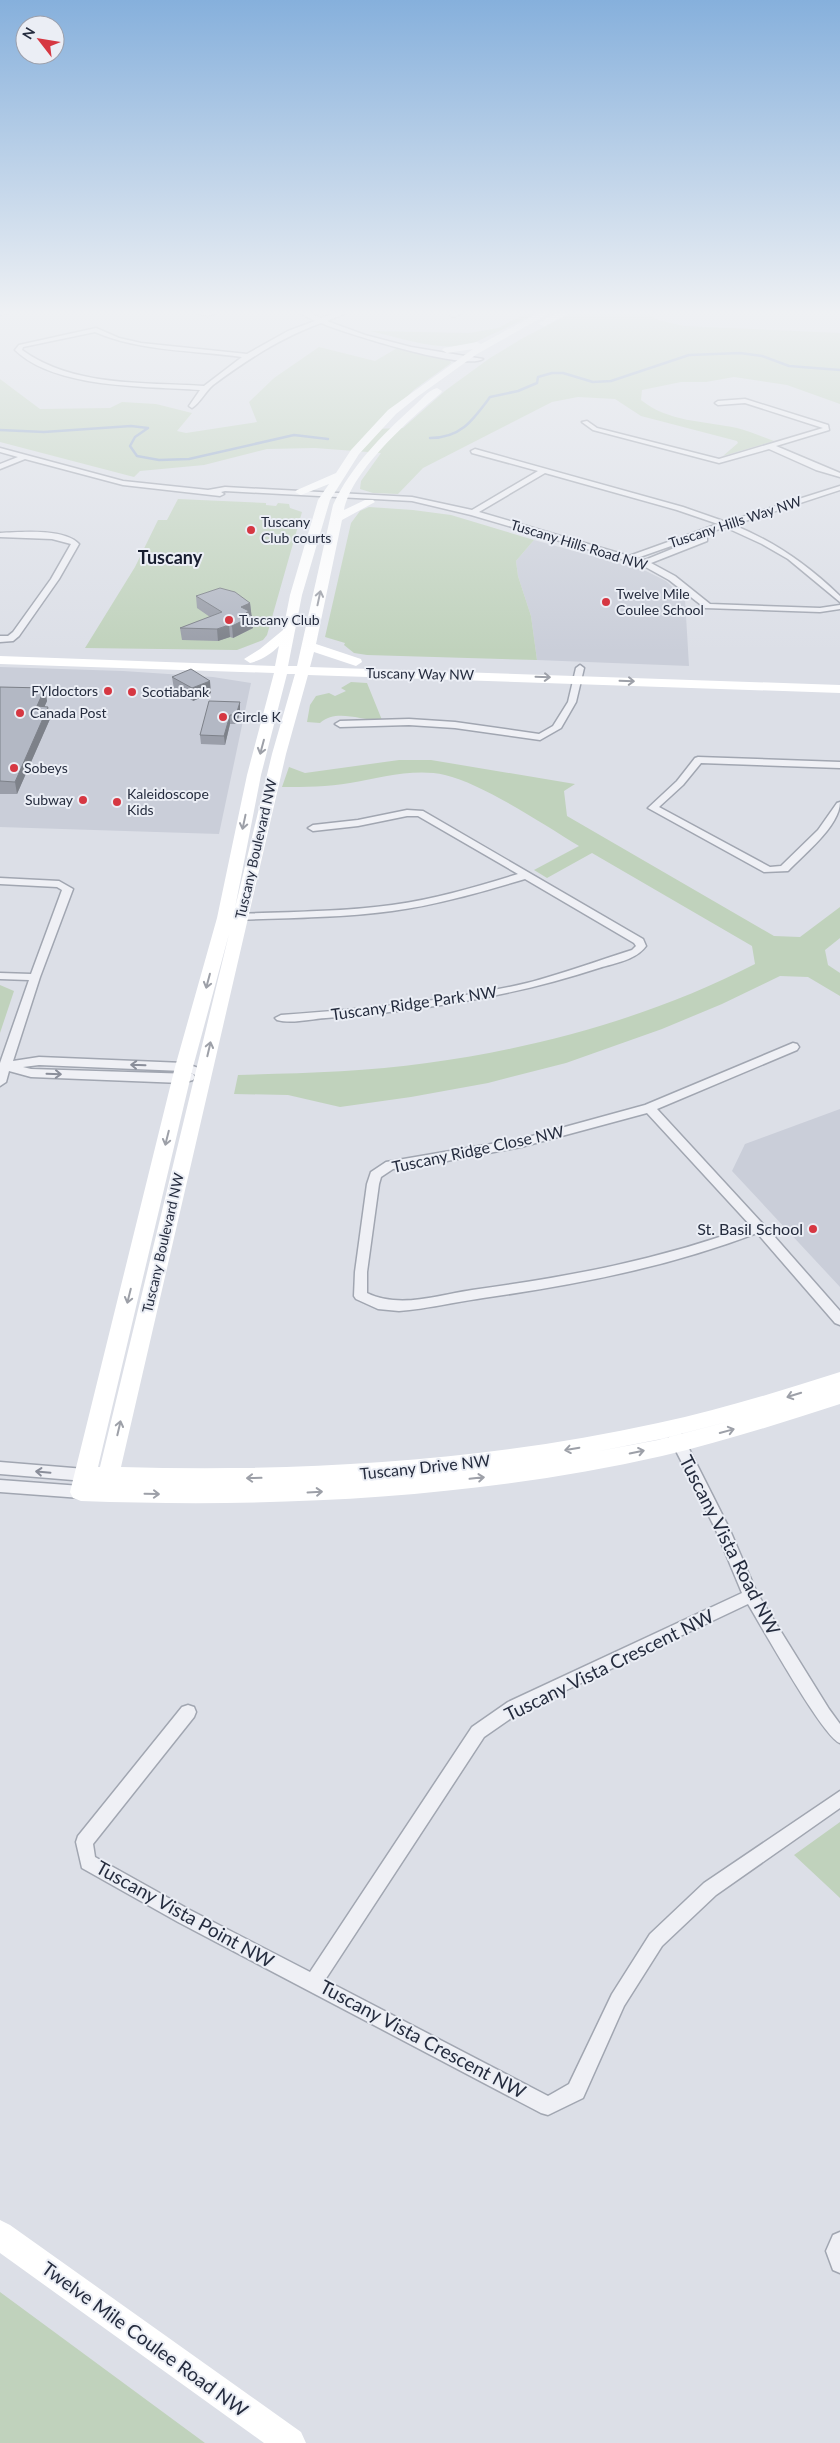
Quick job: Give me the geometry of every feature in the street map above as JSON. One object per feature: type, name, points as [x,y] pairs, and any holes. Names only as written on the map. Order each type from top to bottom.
[{"type":"street","name":"Tuscany Boulevard NW","points":[[106,1484],[203,1074],[232,917],[254,775],[278,685],[296,595],[326,497],[355,452],[381,424]]},
{"type":"street","name":"Tuscany Boulevard NW","points":[[83,1483],[183,1073],[232,917],[309,646],[342,497],[386,439],[401,424]]},
{"type":"street","points":[[589,424],[595,429],[612,434],[719,461],[827,429],[826,426],[820,424]]},
{"type":"street","points":[[771,447],[818,468],[840,481]]},
{"type":"street","points":[[0,450],[123,483],[160,489],[223,494],[326,497]]},
{"type":"street","points":[[475,452],[701,514],[727,523],[781,550],[820,580],[840,600]]},
{"type":"street","points":[[0,461],[16,454]]},
{"type":"street","points":[[0,467],[24,457]]},
{"type":"street","points":[[818,468],[840,474]]},
{"type":"street","points":[[473,513],[544,470]]},
{"type":"street","points":[[301,492],[338,476]]},
{"type":"street","points":[[211,492],[225,488],[301,492],[326,497]]},
{"type":"street","name":"Tuscany Hills Way NW","points":[[630,558],[727,523],[840,488]]},
{"type":"street","name":"Tuscany Hills Way NW","points":[[645,563],[693,543],[840,496]]},
{"type":"street","name":"Tuscany Hills Road NW","points":[[326,497],[412,499],[473,513],[645,563],[672,578],[708,606],[820,610],[840,607]]},
{"type":"street","name":"Tuscany Hills Road NW","points":[[342,497],[369,502],[426,503]]},
{"type":"street","points":[[336,518],[369,502]]},
{"type":"street","points":[[0,535],[50,536],[70,540],[75,544],[55,579],[16,634],[10,639],[0,639]]},
{"type":"street","points":[[250,659],[265,652],[289,631]]},
{"type":"street","points":[[309,646],[356,662]]},
{"type":"street","name":"Tuscany Way NW","points":[[0,652],[250,659],[303,665],[356,662],[840,689]]},
{"type":"street","name":"Tuscany Way NW","points":[[0,660],[230,668],[282,664]]},
{"type":"street","name":"Tuscany Way NW","points":[[303,665],[331,671],[840,678]]},
{"type":"street","points":[[230,668],[253,674],[278,685]]},
{"type":"street","points":[[289,714],[312,683],[331,671]]},
{"type":"street","points":[[340,724],[409,722],[455,725],[540,737],[556,728],[572,702],[579,674]]},
{"type":"street","points":[[840,765],[698,760],[680,783],[653,808],[768,870],[784,869],[821,832],[840,805]]},
{"type":"street","name":"Tuscany Ridge Park NW","points":[[281,1018],[361,1013],[455,1000],[526,986],[577,972],[636,952],[641,946],[639,941],[420,813],[407,813],[358,823],[313,828]]},
{"type":"street","points":[[232,917],[297,916],[416,904],[477,890],[526,875]]},
{"type":"street","points":[[0,881],[59,884],[68,890],[3,1067],[0,1082]]},
{"type":"street","points":[[0,976],[35,977]]},
{"type":"street","points":[[793,1047],[649,1108],[840,1320]]},
{"type":"street","points":[[3,1067],[31,1073],[203,1074]]},
{"type":"street","name":"Tuscany Ridge Close NW","points":[[649,1108],[520,1143],[431,1160],[390,1165],[375,1175],[372,1184],[361,1272],[361,1296],[378,1304],[407,1305],[574,1279],[640,1265],[720,1243],[758,1228]]},
{"type":"street","name":"Tuscany Drive NW","points":[[675,1436],[754,1407],[840,1380]]},
{"type":"street","name":"Tuscany Drive NW","points":[[0,1486],[106,1484],[200,1495],[272,1494],[416,1485],[552,1468],[840,1396]]},
{"type":"street","name":"Tuscany Vista Road NW","points":[[675,1436],[722,1528],[751,1596],[823,1714],[840,1736]]},
{"type":"street","name":"Tuscany Drive NW","points":[[0,1468],[83,1483]]},
{"type":"street","name":"Tuscany Vista Crescent NW","points":[[751,1596],[514,1707],[478,1732],[313,1984],[548,2106],[576,2091],[618,2000],[656,1940],[710,1889],[840,1799]]},
{"type":"street","name":"Tuscany Vista Point NW","points":[[188,1712],[84,1842],[88,1862],[184,1916],[313,1984]]},
{"type":"street","name":"Twelve Mile Coulee Road NW","points":[[0,2235],[290,2443]]},
{"type":"street","points":[[840,2242],[836,2252],[840,2263]]},
{"type":"shaded area","name":"Twelve Mile Coulee School","points":[[534,540],[646,571],[666,581],[685,599],[689,666],[537,660],[531,616],[518,576],[516,561]]},
{"type":"shaded area","points":[[0,667],[123,671],[213,677],[251,683],[219,834],[0,827]]},
{"type":"shaded area","name":"St. Basil School","points":[[840,1109],[840,1287],[732,1171],[745,1144]]},
{"type":"green space","points":[[0,424],[183,424],[177,431],[186,433],[244,424],[377,424],[372,429],[403,428],[408,424],[509,424],[423,468],[398,494],[373,493],[360,489],[361,481],[381,453],[315,448],[267,449],[204,465],[140,471],[134,477],[0,442]]},
{"type":"green space","points":[[672,424],[712,424],[737,428],[774,441],[723,456],[738,443],[737,441]]},
{"type":"green space","points":[[178,499],[266,503],[266,505],[276,506],[278,503],[289,504],[290,508],[302,512],[267,635],[263,640],[237,650],[85,648],[135,567],[158,520],[167,520]]},
{"type":"green space","points":[[369,507],[451,515],[534,540],[516,561],[518,576],[531,616],[537,660],[367,655],[354,653],[344,645],[345,643],[325,637],[351,523],[360,511]]},
{"type":"green space","points":[[351,682],[367,683],[382,720],[334,716],[320,723],[307,722],[310,705],[316,696],[329,693],[335,696],[346,691],[341,688]]},
{"type":"green space","points":[[399,760],[431,760],[575,784],[564,791],[567,816],[774,936],[800,937],[840,907],[840,938],[825,950],[828,965],[840,973],[840,996],[808,977],[780,976],[722,1004],[662,1029],[566,1063],[488,1083],[411,1097],[340,1107],[288,1095],[234,1094],[238,1075],[333,1072],[404,1066],[469,1057],[553,1039],[636,1014],[677,999],[717,983],[755,964],[752,946],[592,853],[547,878],[534,870],[579,846],[495,796],[460,780],[433,773],[409,773],[333,785],[282,787],[289,767],[305,773]]},
{"type":"green space","points":[[0,985],[14,991],[0,1033]]},
{"type":"green space","points":[[840,1822],[840,1898],[794,1855]]},
{"type":"green space","points":[[0,2292],[205,2443],[0,2443]]},
{"type":"building","points":[[220,588],[235,592],[250,603],[241,607],[249,611],[246,613],[252,616],[232,626],[229,625],[217,629],[180,628],[222,612],[196,596]]},
{"type":"building","points":[[191,669],[210,681],[192,688],[172,677]]},
{"type":"building","points":[[0,687],[45,688],[37,706],[48,707],[15,782],[0,781]]},
{"type":"building","points":[[209,701],[240,702],[236,715],[230,715],[224,736],[200,735]]},
{"type":"waterway","points":[[430,438],[450,435],[467,424]]},
{"type":"waterway","points":[[0,430],[44,432],[131,426],[148,428],[135,437],[130,446],[137,456],[159,460],[189,459],[294,435],[328,439]]},
{"type":"place","name":"Tuscany Club courts","points":[[251,530]]},
{"type":"place","name":"Twelve Mile Coulee School","points":[[606,602]]},
{"type":"place","name":"Tuscany Club","points":[[229,620]]},
{"type":"place","name":"FYIdoctors","points":[[108,691]]},
{"type":"place","name":"Scotiabank","points":[[132,692]]},
{"type":"place","name":"Canada Post","points":[[20,713]]},
{"type":"place","name":"Circle K","points":[[223,717]]},
{"type":"place","name":"Sobeys","points":[[14,768]]},
{"type":"place","name":"Subway","points":[[83,800]]},
{"type":"place","name":"Kaleidoscope Kids","points":[[117,802]]},
{"type":"place","name":"St. Basil School","points":[[813,1229]]},
{"type":"district","name":"Tuscany","points":[[170,558]]}]
